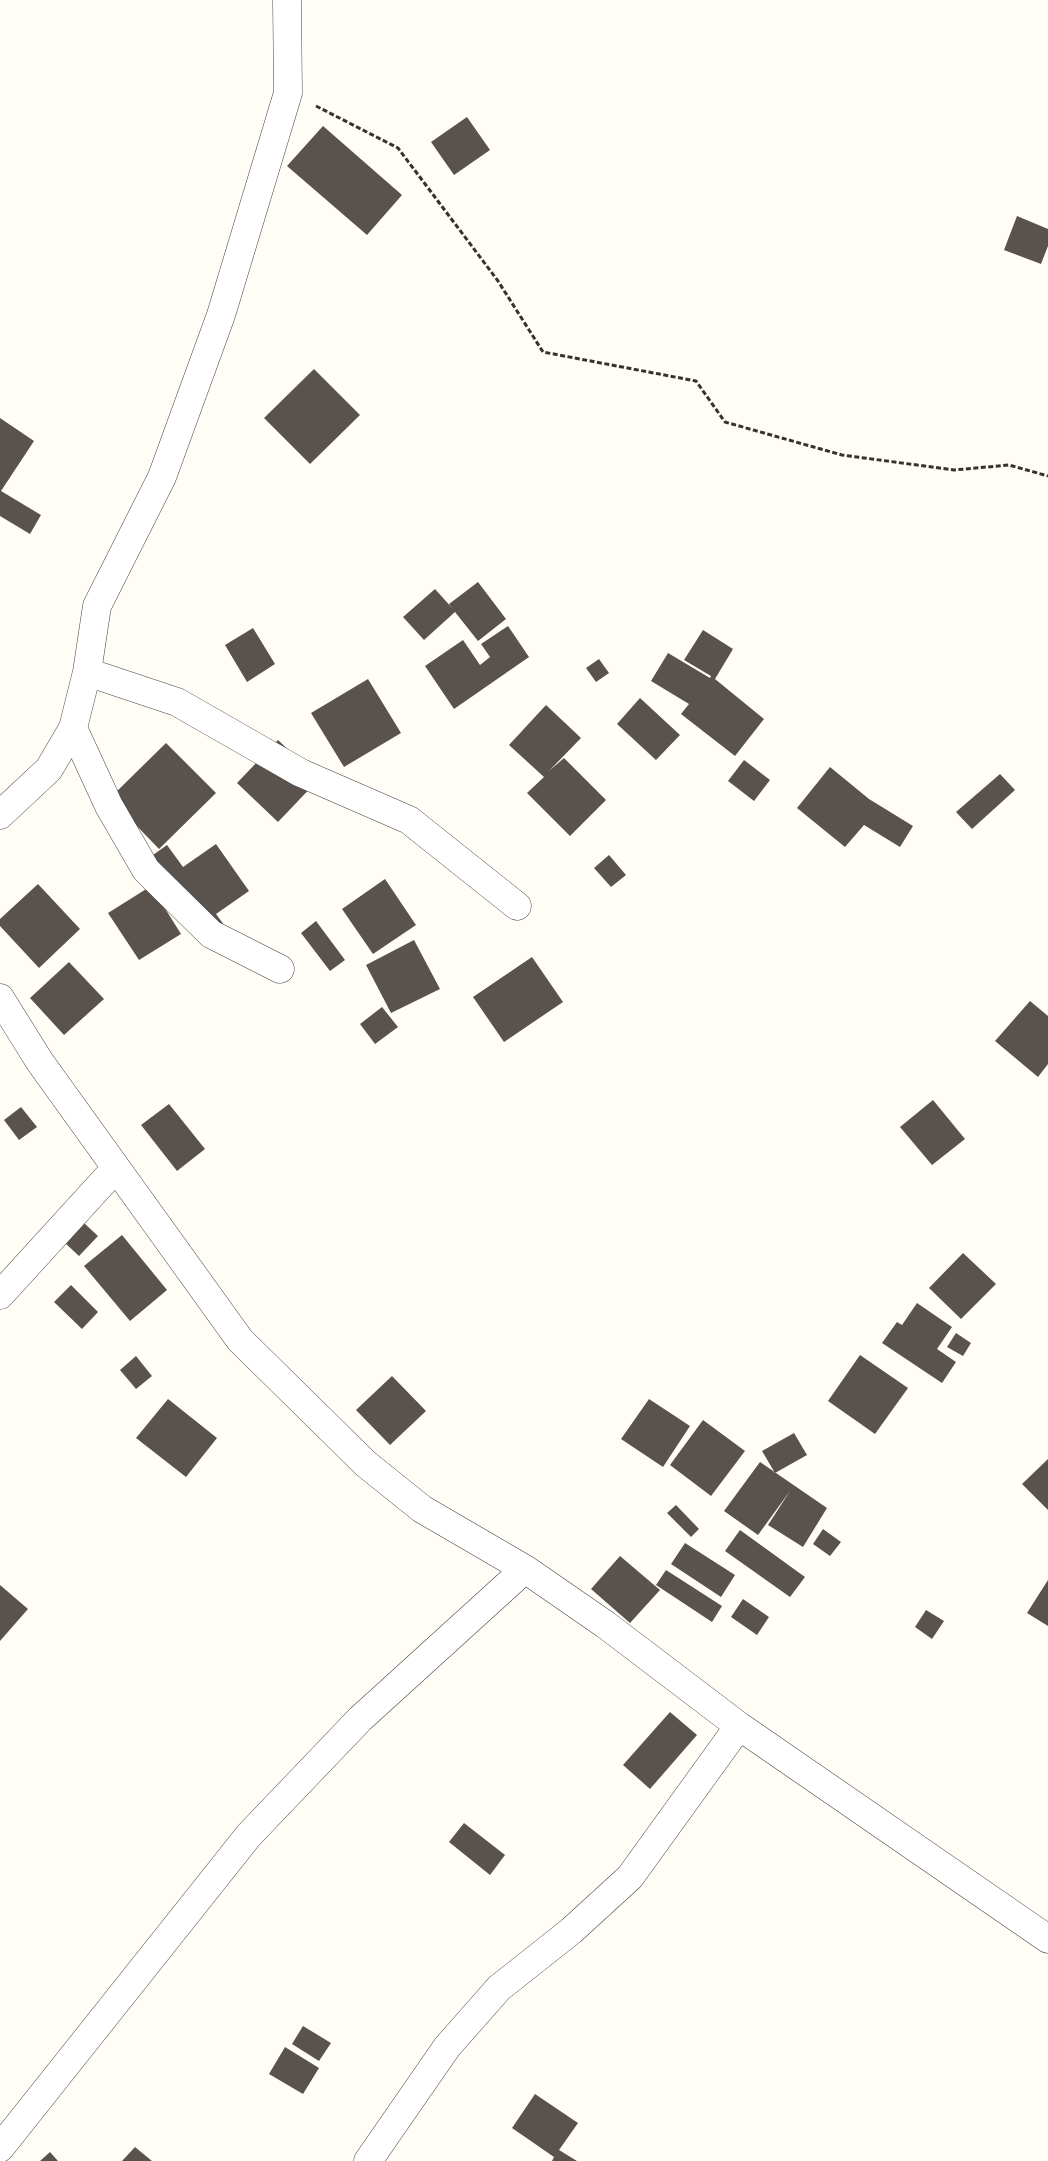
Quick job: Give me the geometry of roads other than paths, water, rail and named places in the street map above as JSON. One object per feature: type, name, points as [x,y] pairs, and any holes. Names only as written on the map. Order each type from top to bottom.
[{"type":"street","points":[[0,815],[49,769],[73,728],[87,672],[97,606],[165,468],[220,315],[288,92],[287,0]]},
{"type":"street","points":[[87,672],[177,702],[301,773],[409,820],[517,906]]},
{"type":"street","points":[[73,728],[109,806],[146,870],[211,934],[280,969]]},
{"type":"street","points":[[0,998],[40,1062],[240,1340],[366,1464],[422,1509],[525,1569],[661,1664],[739,1726],[1048,1938]]},
{"type":"street","points":[[0,1295],[116,1168]]},
{"type":"street","points":[[0,2148],[249,1835],[360,1720],[525,1569]]},
{"type":"street","points":[[368,2161],[447,2047],[499,1988],[571,1931],[630,1877],[739,1726]]}]
